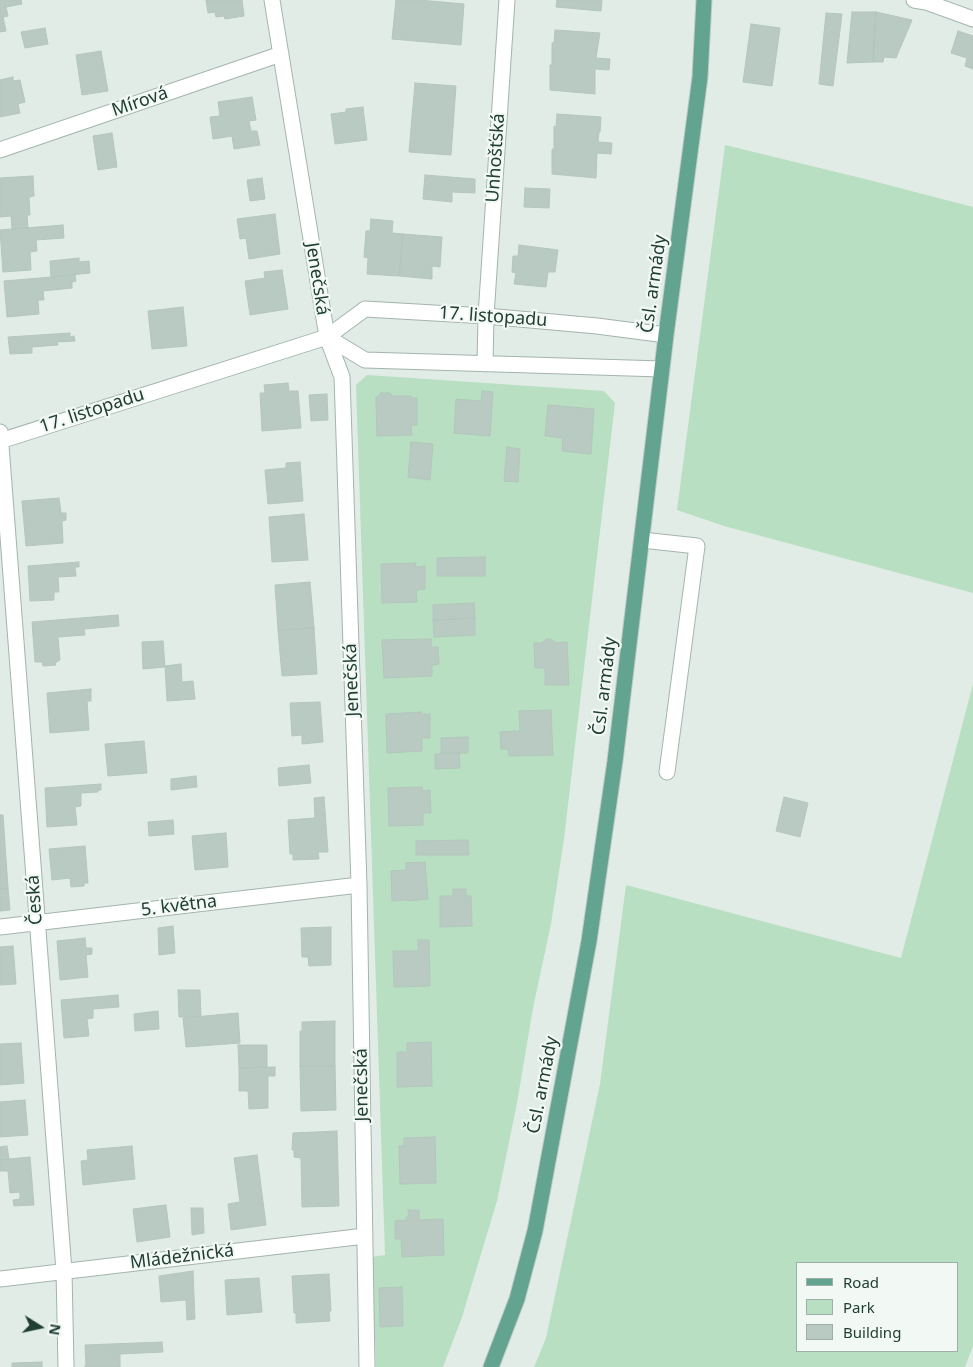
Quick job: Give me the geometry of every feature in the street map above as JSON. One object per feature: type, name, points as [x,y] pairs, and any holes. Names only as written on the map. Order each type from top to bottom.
[{"type":"main road","name":"Čsl. armády","points":[[491,1367],[517,1300],[535,1231],[589,941],[615,761],[666,335],[700,77],[704,0]]},
{"type":"street","name":"Jenečská","points":[[272,0],[327,336],[342,377],[358,884],[367,1367]]},
{"type":"street","name":"Unhošťská","points":[[485,364],[486,316],[507,0]]},
{"type":"street","points":[[922,1],[973,19]]},
{"type":"street","name":"Mírová","points":[[0,150],[281,54]]},
{"type":"street","name":"17. listopadu","points":[[0,441],[327,336],[365,309],[486,316],[597,326],[666,335]]},
{"type":"street","points":[[327,336],[365,360],[662,369]]},
{"type":"street","name":"Česká","points":[[0,432],[64,1271],[66,1367]]},
{"type":"street","points":[[642,540],[697,546],[667,772]]},
{"type":"street","name":"5. května","points":[[0,927],[358,884]]},
{"type":"street","name":"Mládežnická","points":[[0,1279],[364,1236]]},
{"type":"green space","points":[[725,145],[973,207],[973,593],[724,526],[677,510]]},
{"type":"green space","points":[[367,375],[604,391],[615,403],[564,839],[551,924],[533,1008],[517,1103],[497,1201],[462,1317],[443,1367],[376,1367],[372,1257],[385,1255],[356,385]]},
{"type":"green space","points":[[973,684],[973,1346],[965,1367],[534,1367],[546,1338],[600,1084],[626,885],[901,958]]},
{"type":"building","points":[[0,0],[21,0],[22,4],[6,7],[8,16],[3,17],[6,31],[0,32]]},
{"type":"building","points":[[206,0],[242,0],[244,16],[225,19],[224,16],[216,17],[215,12],[208,13]]},
{"type":"building","points":[[396,0],[464,4],[461,45],[392,39]]},
{"type":"building","points":[[557,0],[602,0],[601,11],[556,7]]},
{"type":"building","points":[[852,12],[876,12],[873,62],[847,63]]},
{"type":"building","points":[[876,12],[912,20],[896,58],[884,57],[883,62],[873,62]]},
{"type":"building","points":[[826,13],[842,14],[833,86],[819,84]]},
{"type":"building","points":[[751,24],[780,28],[772,86],[743,82]]},
{"type":"building","points":[[45,28],[48,44],[25,48],[21,32]]},
{"type":"building","points":[[555,30],[600,33],[596,58],[610,59],[609,70],[595,69],[595,94],[550,90],[550,65],[552,65],[552,43],[554,43]]},
{"type":"building","points":[[958,31],[973,36],[973,69],[965,66],[967,58],[951,53]]},
{"type":"building","points":[[101,51],[108,91],[82,95],[76,55]]},
{"type":"building","points":[[13,77],[13,81],[20,80],[25,102],[18,104],[20,113],[0,117],[0,80]]},
{"type":"building","points":[[415,83],[456,86],[451,155],[409,152]]},
{"type":"building","points":[[252,97],[256,120],[249,121],[251,131],[257,131],[260,145],[234,149],[232,136],[213,139],[210,117],[220,116],[218,102]]},
{"type":"building","points":[[363,107],[367,140],[335,144],[331,114],[346,112],[346,109]]},
{"type":"building","points":[[557,114],[601,117],[598,142],[612,143],[611,154],[597,153],[596,178],[552,174],[552,149],[554,149],[554,126],[556,127]]},
{"type":"building","points":[[112,133],[117,167],[98,170],[93,136]]},
{"type":"building","points":[[425,175],[475,179],[475,193],[452,192],[452,202],[423,199]]},
{"type":"building","points":[[33,176],[34,196],[29,197],[30,215],[27,215],[28,228],[12,229],[11,216],[0,217],[0,178]]},
{"type":"building","points":[[262,178],[265,199],[250,201],[247,180]]},
{"type":"building","points":[[525,188],[550,189],[549,208],[524,207]]},
{"type":"building","points":[[275,214],[280,254],[249,259],[246,238],[240,239],[237,219]]},
{"type":"building","points":[[371,219],[393,221],[392,233],[403,234],[399,276],[367,274],[368,258],[364,257],[366,231],[370,231]]},
{"type":"building","points":[[63,225],[64,238],[36,240],[37,251],[30,252],[31,270],[3,272],[0,230]]},
{"type":"building","points":[[403,234],[442,237],[440,267],[432,266],[432,279],[399,276]]},
{"type":"building","points":[[519,245],[558,250],[555,272],[548,272],[546,287],[514,284],[516,273],[512,272],[513,256],[518,256]]},
{"type":"building","points":[[79,258],[79,262],[89,261],[90,273],[51,277],[50,261]]},
{"type":"building","points":[[282,270],[288,309],[250,315],[245,281],[265,278],[264,272]]},
{"type":"building","points":[[75,275],[76,281],[72,282],[72,288],[43,291],[44,300],[38,300],[39,314],[7,317],[4,281]]},
{"type":"building","points":[[183,307],[187,346],[152,349],[148,311]]},
{"type":"building","points":[[70,333],[70,337],[74,336],[75,341],[57,342],[58,345],[32,347],[32,353],[10,354],[8,337]]},
{"type":"building","points":[[288,383],[289,391],[298,391],[301,428],[262,431],[260,393],[265,393],[264,385]]},
{"type":"building","points":[[482,391],[493,392],[490,436],[454,433],[456,399],[481,401]]},
{"type":"building","points":[[381,393],[417,398],[417,425],[411,425],[412,435],[377,436],[376,397]]},
{"type":"building","points":[[327,394],[328,420],[311,421],[309,395]]},
{"type":"building","points":[[548,405],[594,409],[591,454],[562,451],[563,438],[545,436]]},
{"type":"building","points":[[411,442],[433,444],[430,480],[408,477]]},
{"type":"building","points":[[507,447],[520,449],[518,482],[504,481]]},
{"type":"building","points":[[300,462],[303,501],[268,504],[265,470],[286,468],[286,463]]},
{"type":"building","points":[[59,498],[61,513],[66,513],[66,520],[62,521],[63,543],[26,546],[22,501]]},
{"type":"building","points":[[304,514],[308,560],[272,562],[269,517]]},
{"type":"building","points":[[485,557],[485,576],[437,576],[437,558]]},
{"type":"building","points":[[79,562],[79,567],[75,567],[76,576],[58,577],[59,592],[54,592],[54,600],[30,601],[28,566]]},
{"type":"building","points":[[416,563],[415,567],[425,566],[425,589],[416,590],[417,602],[382,603],[381,564]]},
{"type":"building","points":[[310,582],[314,628],[278,630],[275,585]]},
{"type":"building","points":[[474,603],[475,618],[433,620],[433,605]]},
{"type":"building","points":[[118,615],[119,626],[84,629],[85,635],[58,637],[60,660],[55,663],[56,665],[43,666],[42,662],[35,662],[32,622]]},
{"type":"building","points":[[475,618],[475,635],[434,637],[433,620]]},
{"type":"building","points":[[314,628],[317,674],[282,676],[278,630]]},
{"type":"building","points":[[431,639],[431,647],[438,647],[439,664],[432,665],[432,676],[384,678],[382,640]]},
{"type":"building","points":[[546,639],[551,639],[556,643],[567,642],[569,685],[545,685],[545,668],[535,668],[534,643],[542,643]]},
{"type":"building","points":[[163,641],[165,667],[143,669],[142,642]]},
{"type":"building","points":[[181,664],[182,682],[193,681],[195,699],[167,701],[165,666]]},
{"type":"building","points":[[91,689],[91,701],[87,701],[89,730],[50,733],[47,693]]},
{"type":"building","points":[[320,702],[323,742],[302,744],[302,735],[292,736],[290,703]]},
{"type":"building","points":[[551,710],[553,755],[509,756],[508,749],[501,749],[500,732],[520,731],[519,711]]},
{"type":"building","points":[[421,712],[421,714],[430,714],[430,738],[422,738],[422,751],[387,753],[386,714]]},
{"type":"building","points":[[468,737],[468,753],[441,753],[441,738]]},
{"type":"building","points":[[144,741],[147,773],[108,776],[105,744]]},
{"type":"building","points":[[459,753],[460,768],[435,769],[435,754]]},
{"type":"building","points":[[309,765],[311,783],[279,786],[278,768]]},
{"type":"building","points":[[196,776],[197,787],[171,790],[171,779]]},
{"type":"building","points":[[101,784],[101,790],[98,790],[98,792],[81,793],[81,806],[75,807],[77,825],[47,827],[45,788]]},
{"type":"building","points":[[422,787],[422,791],[430,790],[431,813],[423,813],[423,825],[389,826],[388,788]]},
{"type":"building","points":[[324,797],[328,852],[318,852],[319,859],[293,860],[293,854],[290,854],[288,820],[315,818],[314,798]]},
{"type":"building","points":[[784,797],[808,803],[800,837],[776,831]]},
{"type":"building","points":[[0,815],[3,815],[8,888],[0,889]]},
{"type":"building","points":[[173,820],[174,834],[149,836],[148,822]]},
{"type":"building","points":[[226,833],[228,867],[195,870],[192,836]]},
{"type":"building","points":[[468,840],[469,855],[416,855],[416,841]]},
{"type":"building","points":[[85,846],[88,883],[84,883],[84,886],[71,887],[70,878],[52,880],[49,849]]},
{"type":"building","points":[[425,862],[428,899],[392,901],[391,871],[406,870],[406,863]]},
{"type":"building","points":[[8,888],[10,910],[0,911],[0,889]]},
{"type":"building","points":[[453,889],[466,889],[466,896],[471,896],[472,926],[440,927],[440,896],[453,896]]},
{"type":"building","points":[[173,926],[175,953],[159,955],[158,928]]},
{"type":"building","points":[[331,927],[331,965],[309,966],[308,957],[302,957],[301,928]]},
{"type":"building","points":[[85,938],[86,948],[92,948],[92,954],[86,955],[88,977],[60,980],[57,941]]},
{"type":"building","points":[[418,940],[429,940],[430,986],[394,987],[393,951],[418,951]]},
{"type":"building","points":[[13,946],[16,984],[0,985],[0,947]]},
{"type":"building","points":[[178,990],[200,990],[201,1017],[179,1017]]},
{"type":"building","points":[[118,995],[119,1007],[93,1009],[93,1018],[87,1019],[89,1036],[64,1038],[61,1000]]},
{"type":"building","points":[[158,1011],[159,1029],[135,1031],[134,1014]]},
{"type":"building","points":[[238,1013],[240,1043],[186,1047],[183,1018]]},
{"type":"building","points":[[335,1021],[335,1066],[300,1066],[300,1031],[302,1031],[302,1022]]},
{"type":"building","points":[[431,1042],[432,1086],[397,1087],[397,1052],[407,1052],[407,1043]]},
{"type":"building","points":[[21,1043],[24,1083],[0,1085],[0,1044]]},
{"type":"building","points":[[238,1045],[267,1045],[267,1067],[239,1068]]},
{"type":"building","points":[[300,1066],[335,1066],[336,1110],[301,1111]]},
{"type":"building","points":[[275,1067],[275,1076],[268,1076],[268,1108],[249,1109],[248,1091],[239,1091],[239,1068]]},
{"type":"building","points":[[25,1100],[28,1135],[0,1137],[0,1102]]},
{"type":"building","points":[[337,1131],[339,1206],[302,1207],[301,1158],[294,1157],[294,1150],[292,1150],[293,1133]]},
{"type":"building","points":[[435,1137],[436,1183],[400,1184],[399,1146],[404,1146],[404,1138]]},
{"type":"building","points":[[7,1146],[9,1159],[0,1160],[0,1147]]},
{"type":"building","points":[[132,1146],[135,1179],[83,1185],[81,1161],[88,1160],[87,1150]]},
{"type":"building","points":[[257,1155],[266,1225],[231,1230],[228,1204],[240,1202],[234,1158]]},
{"type":"building","points":[[30,1157],[34,1205],[14,1206],[13,1200],[20,1199],[20,1192],[10,1193],[8,1171],[0,1171],[0,1160]]},
{"type":"building","points":[[166,1205],[170,1237],[137,1242],[133,1209]]},
{"type":"building","points":[[191,1208],[203,1208],[204,1233],[192,1235]]},
{"type":"building","points":[[408,1210],[419,1210],[419,1220],[443,1219],[444,1255],[402,1257],[401,1239],[395,1239],[395,1221],[407,1220],[406,1217],[409,1217]]},
{"type":"building","points":[[193,1271],[195,1319],[187,1320],[186,1300],[161,1302],[159,1276]]},
{"type":"building","points":[[329,1274],[330,1321],[296,1323],[292,1276]]},
{"type":"building","points":[[259,1278],[262,1312],[227,1315],[225,1280]]},
{"type":"building","points":[[402,1287],[403,1326],[380,1327],[379,1288]]},
{"type":"building","points":[[162,1342],[163,1352],[120,1354],[120,1367],[85,1367],[85,1345]]},
{"type":"building","points":[[42,1362],[42,1367],[12,1367],[12,1363]]}]
